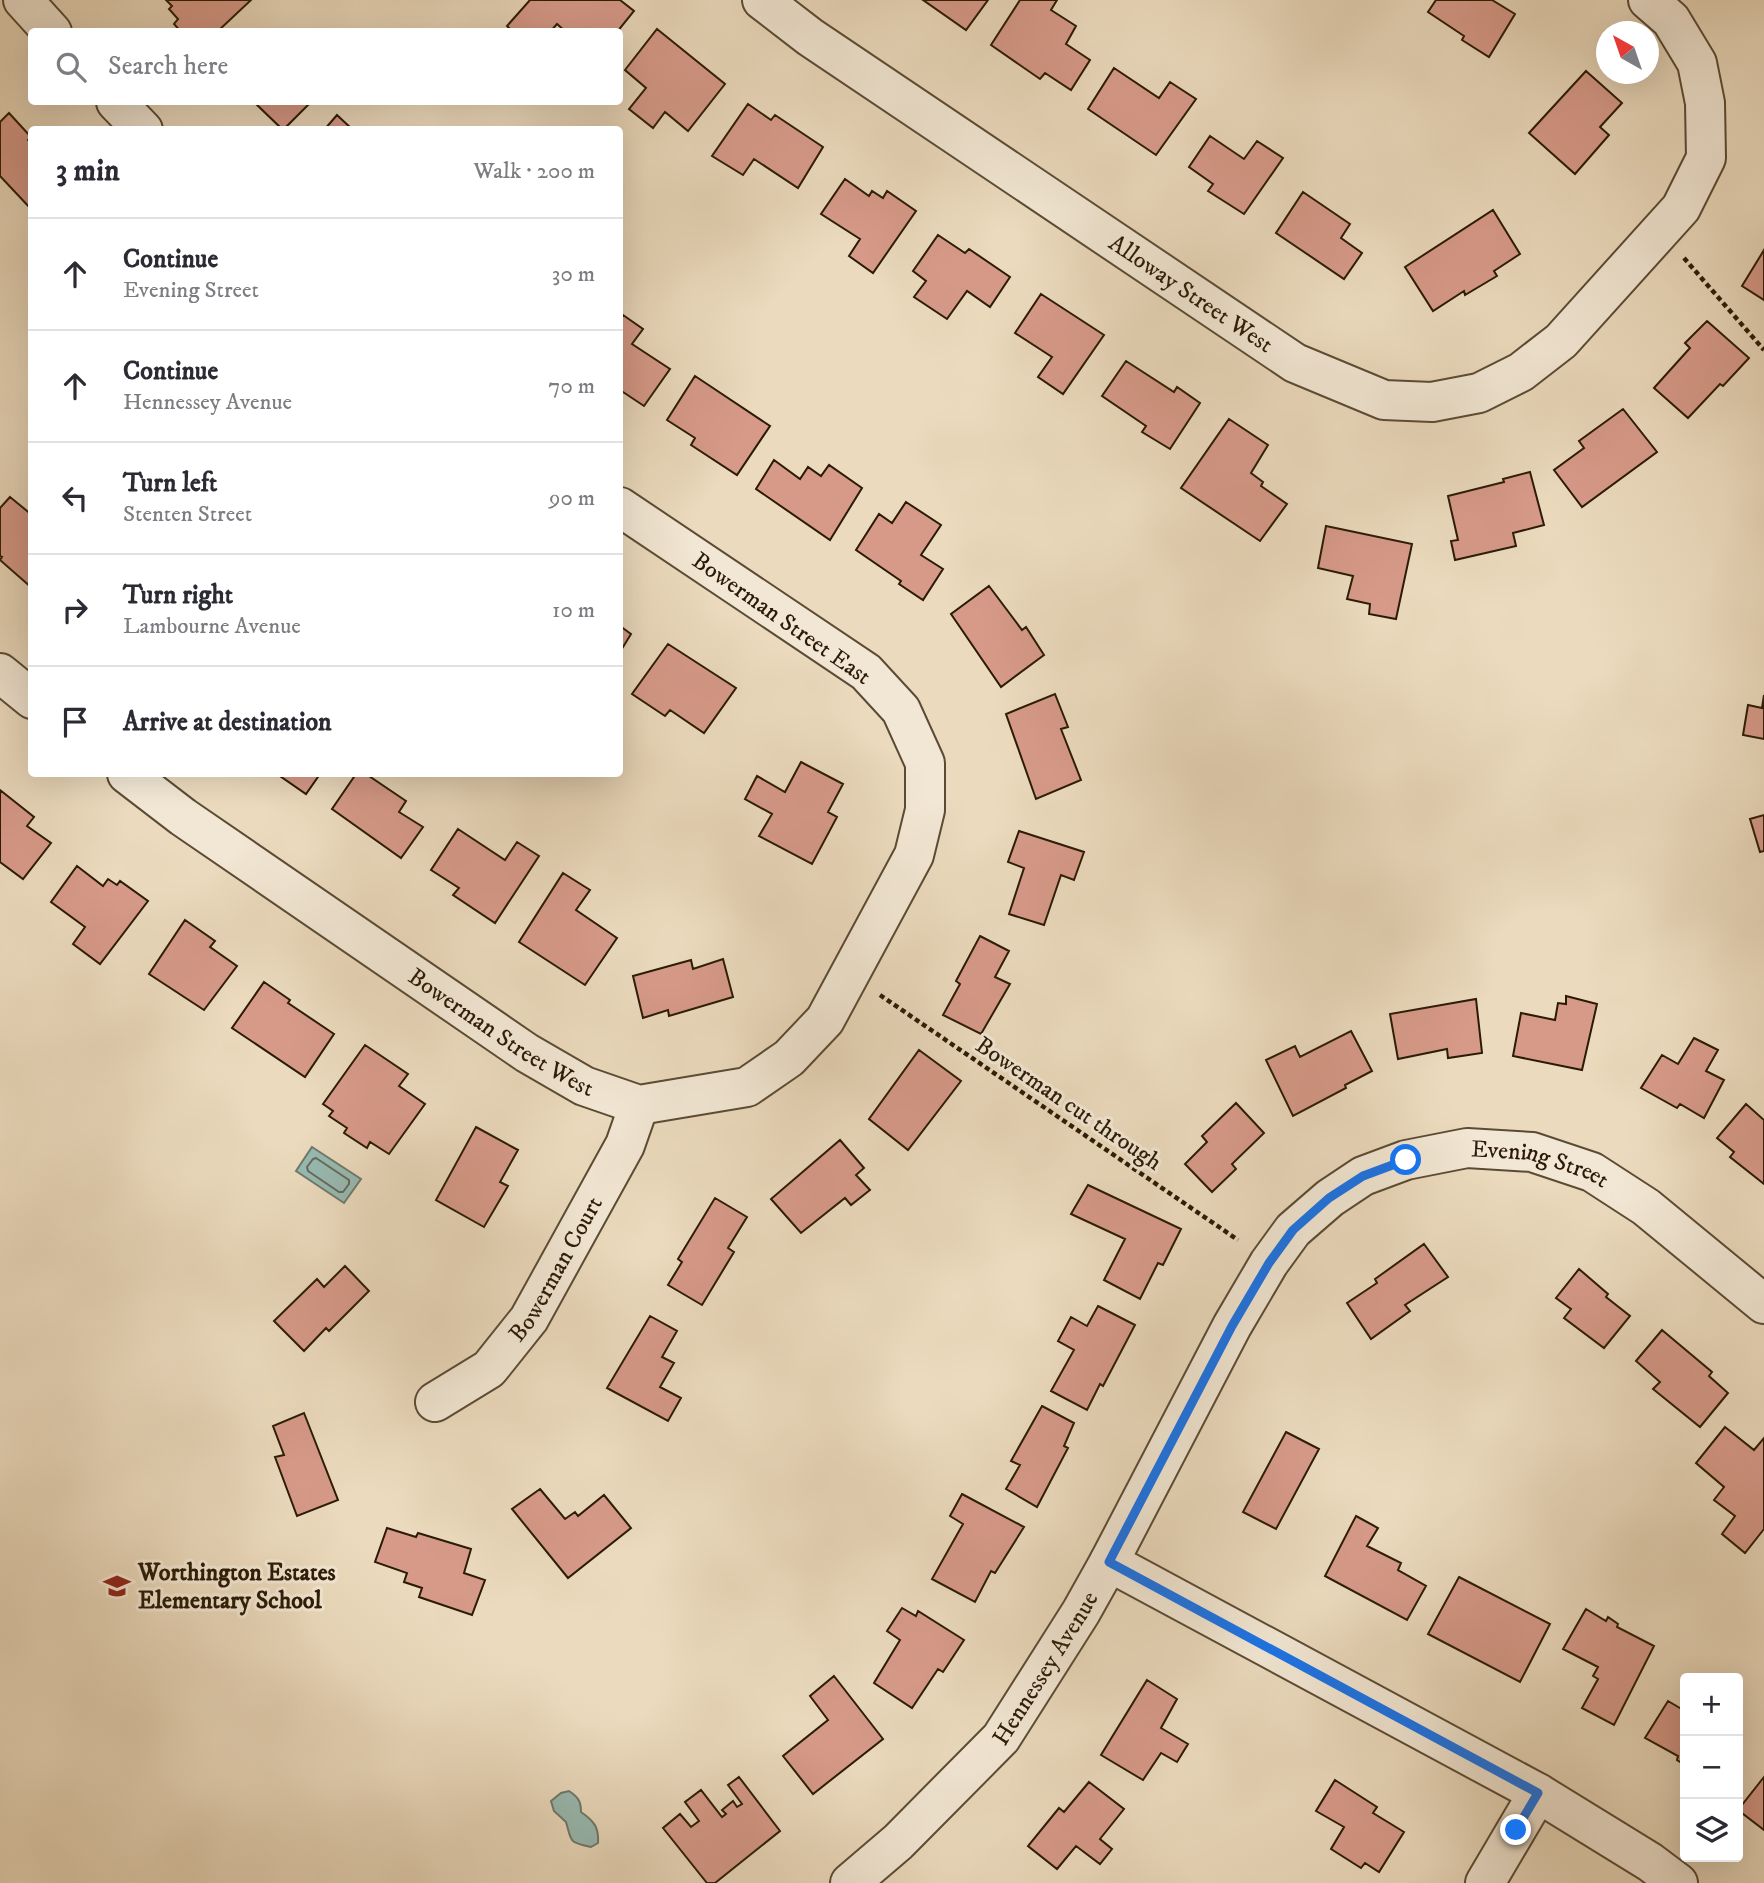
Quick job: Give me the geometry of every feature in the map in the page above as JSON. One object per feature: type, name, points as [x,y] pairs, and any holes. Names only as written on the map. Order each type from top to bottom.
[{"type":"street","points":[[23,0],[48,28]]},
{"type":"street","name":"Alloway Street West","points":[[762,0],[810,37],[1295,363],[1384,400],[1432,402],[1479,393],[1521,372],[1561,341],[1681,208],[1706,158],[1705,103],[1697,63],[1671,20],[1648,0]]},
{"type":"street","points":[[120,105],[139,126]]},
{"type":"street","name":"Bowerman Street East","points":[[623,509],[866,672],[901,710],[925,763],[925,810],[914,855],[864,946]]},
{"type":"street","points":[[0,673],[28,696]]},
{"type":"street","name":"Bowerman Street West","points":[[131,777],[183,817],[527,1053],[584,1086],[639,1105],[747,1087],[789,1058],[825,1020],[864,946]]},
{"type":"street","name":"Bowerman Court","points":[[435,1402],[489,1369],[529,1319],[625,1145],[639,1105]]},
{"type":"street","name":"Evening Street","points":[[1293,1230],[1329,1198],[1363,1176],[1406,1160],[1467,1148],[1532,1152],[1592,1172],[1646,1207],[1764,1304]]},
{"type":"street","name":"Hennessey Avenue","points":[[850,1883],[898,1842],[1001,1738],[1081,1612],[1232,1326],[1269,1263],[1293,1230]]},
{"type":"street","points":[[1109,1562],[1538,1793],[1650,1862],[1678,1883]]},
{"type":"street","points":[[1485,1883],[1538,1793]]},
{"type":"path","points":[[1678,250],[1764,350]]},
{"type":"path","name":"Bowerman cut through","points":[[879,995],[1238,1240]]},
{"type":"water","points":[[312,1147],[361,1179],[344,1203],[296,1171]]},
{"type":"water","points":[[569,1791],[575,1795],[581,1812],[592,1822],[598,1833],[598,1843],[591,1847],[572,1840],[566,1822],[554,1811],[551,1801],[561,1793]]},
{"type":"building","points":[[166,0],[251,0],[221,28],[178,28],[174,24],[178,19],[169,9],[172,6]]},
{"type":"building","points":[[530,0],[620,0],[634,11],[620,28],[562,28],[557,24],[554,28],[507,26]]},
{"type":"building","points":[[923,0],[988,0],[966,30]]},
{"type":"building","points":[[1020,0],[1057,0],[1051,10],[1076,26],[1066,44],[1090,60],[1071,90],[1045,73],[1040,79],[991,45]]},
{"type":"building","points":[[1436,0],[1492,0],[1515,14],[1489,57],[1462,40],[1464,36],[1428,12]]},
{"type":"building","points":[[657,29],[725,84],[688,131],[665,112],[653,128],[629,109],[646,88],[625,70]]},
{"type":"building","points":[[1114,68],[1159,98],[1170,82],[1196,99],[1156,155],[1088,109]]},
{"type":"building","points":[[1586,71],[1596,80],[1596,84],[1601,84],[1622,103],[1600,127],[1609,135],[1575,174],[1529,133]]},
{"type":"building","points":[[748,104],[771,120],[775,115],[823,147],[798,188],[754,159],[743,175],[712,156]]},
{"type":"building","points":[[257,105],[308,105],[287,126],[279,126]]},
{"type":"building","points":[[9,113],[28,134],[28,206],[0,176],[0,122]]},
{"type":"building","points":[[337,115],[349,126],[327,126]]},
{"type":"building","points":[[1210,136],[1244,159],[1257,141],[1283,158],[1244,214],[1208,191],[1213,184],[1189,167]]},
{"type":"building","points":[[845,179],[869,196],[872,191],[883,198],[887,191],[916,211],[873,273],[849,256],[860,239],[821,214]]},
{"type":"building","points":[[1303,192],[1350,224],[1341,238],[1362,253],[1344,279],[1276,233]]},
{"type":"building","points":[[1493,210],[1520,254],[1494,271],[1497,276],[1465,295],[1464,291],[1433,311],[1405,267]]},
{"type":"building","points":[[938,235],[965,253],[969,249],[1010,277],[990,307],[967,291],[947,319],[914,297],[926,281],[913,271]]},
{"type":"building","points":[[1764,250],[1764,300],[1742,286]]},
{"type":"building","points":[[1041,294],[1104,335],[1063,394],[1038,377],[1052,357],[1015,333]]},
{"type":"building","points":[[623,315],[643,329],[632,344],[670,369],[644,406],[623,392]]},
{"type":"building","points":[[1707,321],[1749,358],[1688,418],[1654,388],[1690,348],[1685,343]]},
{"type":"building","points":[[1126,361],[1174,392],[1177,387],[1200,403],[1170,449],[1142,432],[1146,426],[1102,396]]},
{"type":"building","points":[[695,376],[770,426],[737,475],[691,445],[695,438],[667,420]]},
{"type":"building","points":[[1623,409],[1657,452],[1582,507],[1554,470],[1584,448],[1579,441]]},
{"type":"building","points":[[1229,419],[1268,445],[1251,473],[1263,482],[1261,486],[1287,504],[1260,541],[1181,488]]},
{"type":"building","points":[[774,460],[800,479],[808,467],[821,476],[829,465],[862,488],[830,540],[756,489]]},
{"type":"building","points":[[1530,472],[1544,525],[1513,533],[1516,546],[1455,560],[1451,541],[1458,540],[1448,496],[1504,482],[1503,479]]},
{"type":"building","points":[[10,497],[28,512],[28,584],[0,560],[0,508]]},
{"type":"building","points":[[906,502],[941,525],[921,555],[943,569],[923,600],[856,550],[879,514],[892,523]]},
{"type":"building","points":[[1326,526],[1412,544],[1396,619],[1369,614],[1370,604],[1347,599],[1353,576],[1318,568]]},
{"type":"building","points":[[989,586],[1022,630],[1026,627],[1044,655],[1001,687],[951,614]]},
{"type":"building","points":[[623,628],[631,634],[623,647]]},
{"type":"building","points":[[668,644],[736,688],[704,733],[670,710],[665,716],[632,694]]},
{"type":"building","points":[[1055,694],[1068,727],[1061,729],[1081,780],[1036,799],[1006,714]]},
{"type":"building","points":[[1764,695],[1764,739],[1743,735],[1748,705],[1762,708]]},
{"type":"building","points":[[801,762],[843,784],[828,812],[837,817],[812,864],[759,836],[772,814],[745,799],[757,776],[785,792]]},
{"type":"building","points":[[281,777],[318,777],[306,794]]},
{"type":"building","points":[[354,777],[370,777],[406,801],[399,812],[423,827],[401,858],[332,809]]},
{"type":"building","points":[[0,790],[34,817],[27,826],[51,843],[23,879],[0,862]]},
{"type":"building","points":[[1764,815],[1764,851],[1760,852],[1750,819]]},
{"type":"building","points":[[458,829],[505,860],[517,842],[539,856],[495,923],[453,895],[459,888],[431,870]]},
{"type":"building","points":[[1019,831],[1084,852],[1074,880],[1061,875],[1044,925],[1009,914],[1024,868],[1008,862]]},
{"type":"building","points":[[77,866],[103,886],[108,879],[117,885],[120,881],[148,901],[100,964],[73,944],[85,927],[51,902]]},
{"type":"building","points":[[563,873],[590,890],[576,910],[617,938],[585,985],[519,942]]},
{"type":"building","points":[[185,920],[215,941],[210,947],[237,966],[204,1010],[149,974]]},
{"type":"building","points":[[980,936],[1009,951],[995,977],[1010,984],[981,1034],[943,1015],[960,984],[956,981]]},
{"type":"building","points":[[723,959],[733,997],[669,1016],[668,1010],[643,1018],[633,976],[691,960],[693,969]]},
{"type":"building","points":[[264,982],[290,1000],[288,1003],[334,1034],[305,1077],[232,1028]]},
{"type":"building","points":[[1566,996],[1597,1004],[1582,1070],[1513,1056],[1521,1013],[1555,1020],[1558,1003],[1566,1004]]},
{"type":"building","points":[[1476,999],[1482,1053],[1448,1058],[1447,1049],[1398,1059],[1390,1014]]},
{"type":"building","points":[[1351,1031],[1372,1071],[1293,1116],[1266,1060],[1295,1046],[1300,1057]]},
{"type":"building","points":[[1694,1038],[1718,1050],[1706,1071],[1724,1080],[1704,1118],[1680,1104],[1677,1108],[1641,1088],[1662,1055],[1678,1064]]},
{"type":"building","points":[[365,1045],[408,1074],[399,1086],[425,1104],[389,1154],[370,1142],[367,1148],[344,1133],[347,1128],[329,1116],[333,1111],[323,1104]]},
{"type":"building","points":[[919,1050],[961,1081],[908,1150],[869,1119]]},
{"type":"building","points":[[1236,1103],[1264,1133],[1232,1164],[1236,1169],[1212,1192],[1185,1164],[1207,1142],[1202,1136]]},
{"type":"building","points":[[1746,1104],[1764,1120],[1764,1184],[1730,1157],[1734,1152],[1717,1138]]},
{"type":"building","points":[[476,1127],[518,1150],[500,1182],[508,1186],[484,1227],[436,1200]]},
{"type":"building","points":[[840,1140],[864,1168],[856,1175],[870,1190],[851,1205],[845,1198],[801,1233],[771,1199]]},
{"type":"building","points":[[1088,1185],[1181,1229],[1163,1265],[1158,1263],[1140,1299],[1104,1280],[1125,1239],[1071,1214]]},
{"type":"building","points":[[715,1198],[747,1217],[728,1248],[734,1252],[702,1305],[668,1285],[682,1262],[678,1259]]},
{"type":"building","points":[[1424,1244],[1448,1277],[1405,1305],[1410,1311],[1371,1339],[1347,1303],[1377,1283],[1375,1279]]},
{"type":"building","points":[[345,1266],[369,1291],[329,1331],[326,1328],[304,1351],[274,1321],[317,1279],[324,1287]]},
{"type":"building","points":[[1579,1269],[1608,1294],[1606,1297],[1630,1316],[1604,1348],[1564,1318],[1571,1309],[1556,1298]]},
{"type":"building","points":[[1098,1306],[1135,1325],[1103,1386],[1100,1384],[1087,1410],[1051,1391],[1074,1350],[1058,1341],[1071,1317],[1087,1326]]},
{"type":"building","points":[[650,1316],[677,1331],[662,1357],[674,1363],[660,1387],[681,1398],[668,1421],[607,1388]]},
{"type":"building","points":[[1662,1330],[1712,1372],[1709,1376],[1728,1393],[1700,1427],[1653,1389],[1660,1382],[1636,1361]]},
{"type":"building","points":[[1042,1406],[1074,1423],[1064,1446],[1068,1448],[1037,1507],[1006,1489],[1020,1465],[1011,1461]]},
{"type":"building","points":[[304,1413],[338,1500],[297,1516],[275,1457],[284,1455],[273,1426]]},
{"type":"building","points":[[1725,1427],[1754,1450],[1764,1438],[1764,1529],[1745,1553],[1722,1534],[1735,1516],[1714,1500],[1724,1487],[1696,1463]]},
{"type":"building","points":[[1286,1432],[1319,1449],[1276,1529],[1243,1512]]},
{"type":"building","points":[[540,1489],[565,1519],[575,1512],[578,1516],[604,1495],[631,1528],[568,1578],[512,1509]]},
{"type":"building","points":[[962,1494],[1024,1527],[995,1573],[991,1571],[975,1602],[932,1579],[963,1524],[950,1516]]},
{"type":"building","points":[[1356,1516],[1378,1528],[1367,1546],[1401,1563],[1398,1570],[1426,1586],[1407,1620],[1325,1576]]},
{"type":"building","points":[[387,1528],[416,1537],[418,1533],[471,1549],[464,1573],[485,1580],[472,1615],[419,1597],[422,1588],[404,1582],[407,1573],[375,1562]]},
{"type":"building","points":[[1459,1577],[1550,1624],[1520,1682],[1428,1634]]},
{"type":"building","points":[[902,1608],[916,1616],[918,1611],[964,1640],[943,1672],[938,1669],[912,1708],[874,1683],[900,1640],[887,1631]]},
{"type":"building","points":[[1586,1609],[1606,1621],[1608,1617],[1618,1624],[1617,1627],[1654,1646],[1614,1725],[1582,1708],[1598,1679],[1593,1676],[1598,1667],[1563,1649]]},
{"type":"building","points":[[834,1676],[883,1739],[813,1794],[783,1756],[828,1720],[810,1696]]},
{"type":"building","points":[[1147,1680],[1177,1699],[1161,1728],[1188,1744],[1177,1762],[1161,1753],[1143,1780],[1101,1755]]},
{"type":"building","points":[[1668,1701],[1680,1708],[1680,1762],[1677,1760],[1678,1756],[1645,1738]]},
{"type":"building","points":[[739,1777],[780,1831],[715,1883],[707,1883],[663,1828],[680,1814],[691,1827],[699,1821],[685,1802],[701,1790],[722,1817],[726,1814],[722,1810],[733,1801],[737,1807],[742,1804],[728,1785]]},
{"type":"building","points":[[1764,1777],[1764,1830],[1743,1814],[1743,1804]]},
{"type":"building","points":[[1335,1780],[1377,1807],[1373,1813],[1404,1832],[1379,1872],[1365,1863],[1361,1868],[1331,1849],[1344,1827],[1316,1811]]},
{"type":"building","points":[[1089,1782],[1124,1809],[1100,1839],[1112,1849],[1100,1864],[1076,1846],[1057,1869],[1028,1846],[1059,1808],[1064,1812]]},
{"type":"place","name":"Worthington Estates Elementary School","points":[[117,1586]]},
{"type":"route","points":[[1406,1160],[1363,1176],[1329,1198],[1293,1230],[1269,1263],[1232,1326],[1109,1562],[1538,1793],[1516,1830]]}]
